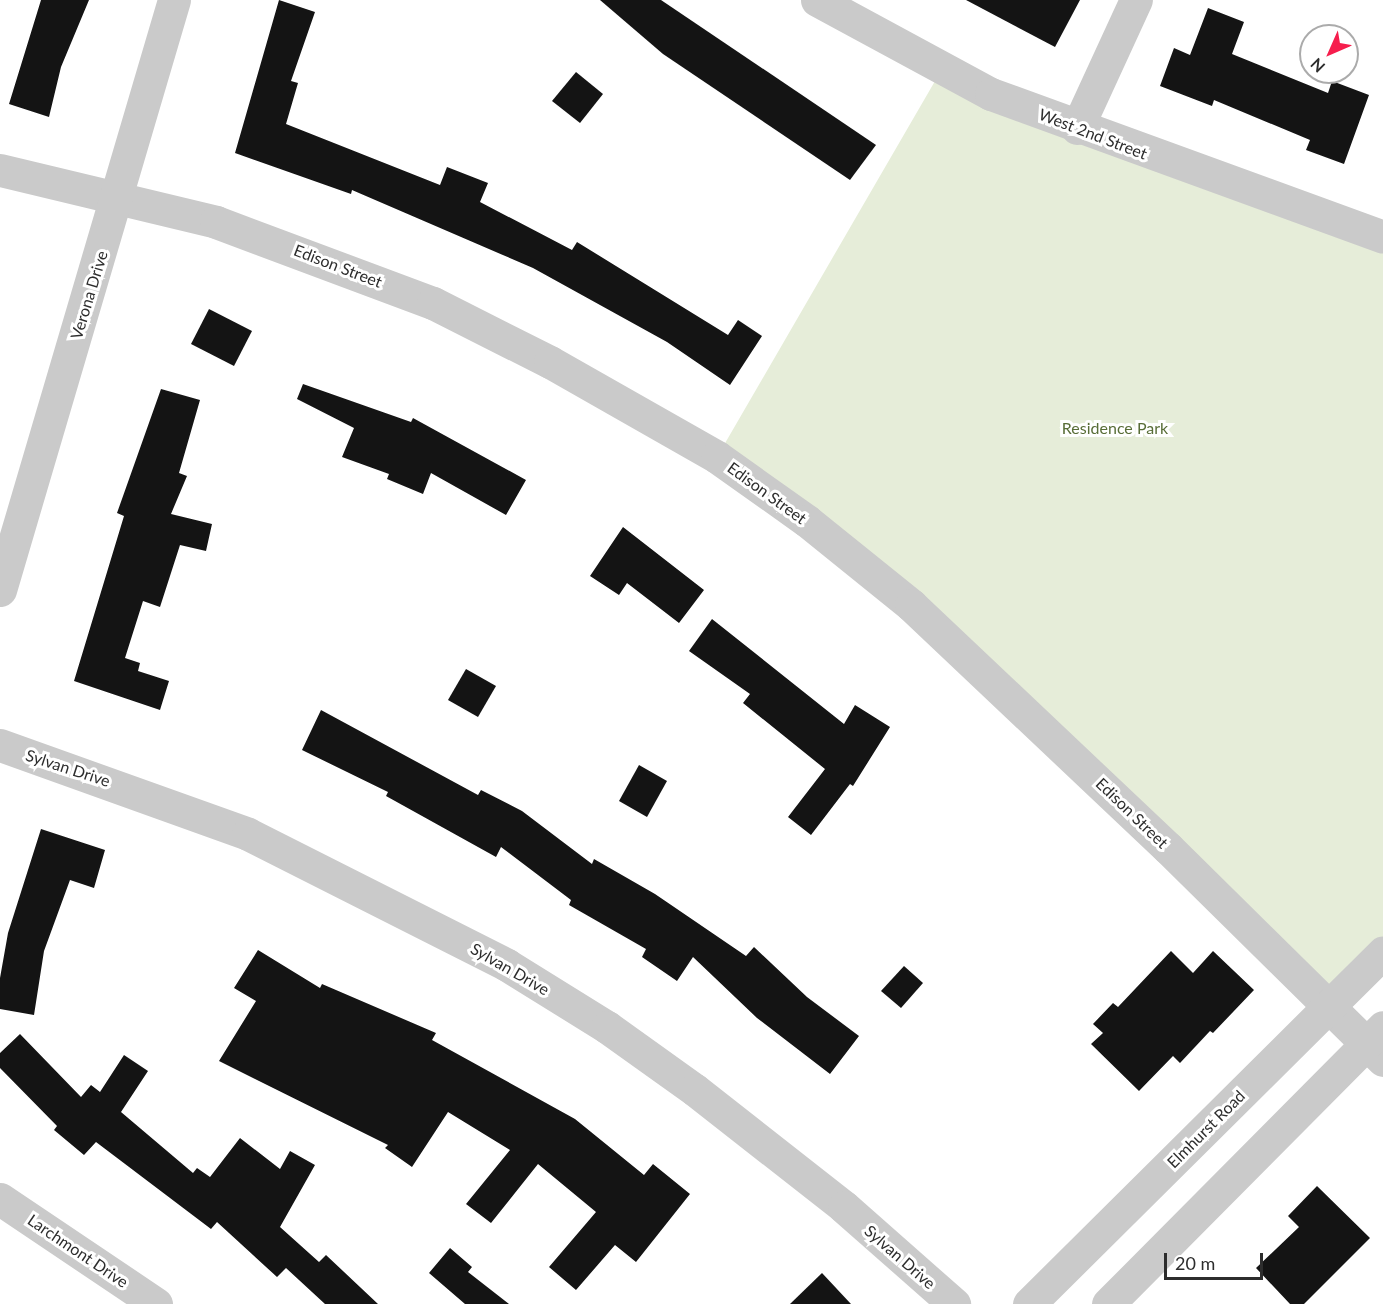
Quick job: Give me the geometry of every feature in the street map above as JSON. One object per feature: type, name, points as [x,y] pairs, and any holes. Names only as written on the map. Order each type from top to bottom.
[{"type":"street","name":"Verona Drive","points":[[0,590],[119,195],[174,0]]},
{"type":"street","name":"West 2nd Street","points":[[817,0],[991,94],[1077,128],[1383,237]]},
{"type":"street","points":[[1077,128],[1136,0]]},
{"type":"street","name":"Edison Street","points":[[0,170],[119,195],[315,256],[433,303],[550,362],[717,457],[911,605],[1329,1007],[1377,1044]]},
{"type":"street","name":"Sylvan Drive","points":[[0,746],[248,834],[507,965],[695,1090],[844,1207],[954,1304]]},
{"type":"street","name":"Elmhurst Road","points":[[1029,1304],[1383,954]]},
{"type":"street","points":[[1108,1304],[1377,1044]]},
{"type":"street","name":"Larchmont Drive","points":[[0,1199],[156,1304]]},
{"type":"green space","name":"Residence Park","points":[[942,69],[1383,237],[1383,953],[1329,1007],[1168,848],[717,457]]},
{"type":"building","points":[[41,0],[89,0],[61,67],[49,117],[9,104]]},
{"type":"building","points":[[279,0],[315,12],[291,81],[298,83],[286,124],[440,185],[447,167],[488,183],[480,202],[572,250],[577,242],[728,335],[738,320],[762,336],[730,385],[667,342],[533,268],[352,190],[351,194],[235,153]]},
{"type":"building","points":[[600,0],[661,0],[876,145],[850,180],[663,54]]},
{"type":"building","points":[[966,0],[1080,0],[1055,47]]},
{"type":"building","points":[[1208,8],[1244,22],[1232,54],[1299,81],[1299,84],[1306,84],[1328,93],[1331,84],[1340,84],[1369,95],[1344,164],[1306,150],[1310,140],[1214,100],[1212,106],[1160,86],[1174,48],[1190,55]]},
{"type":"building","points":[[576,72],[603,94],[580,123],[552,101]]},
{"type":"building","points":[[209,309],[252,331],[234,366],[191,344]]},
{"type":"building","points":[[303,384],[411,422],[413,418],[526,480],[506,515],[431,473],[423,494],[387,479],[389,474],[342,457],[354,428],[297,399]]},
{"type":"building","points":[[161,389],[200,400],[179,473],[187,476],[171,514],[212,524],[206,551],[180,545],[160,607],[143,601],[125,658],[140,663],[138,671],[169,681],[160,710],[74,681],[124,516],[117,513]]},
{"type":"building","points":[[623,527],[704,590],[679,623],[627,583],[619,595],[590,576]]},
{"type":"building","points":[[712,619],[844,724],[855,705],[890,727],[853,786],[850,784],[811,835],[788,817],[825,769],[743,703],[750,694],[689,651]]},
{"type":"building","points":[[466,669],[496,686],[478,717],[448,700]]},
{"type":"building","points":[[321,710],[478,795],[481,790],[522,811],[592,864],[594,859],[655,894],[746,956],[754,947],[807,997],[859,1036],[830,1074],[757,1018],[693,957],[677,981],[642,957],[646,949],[569,905],[571,900],[501,847],[496,857],[386,796],[388,792],[302,750]]},
{"type":"building","points":[[639,765],[667,781],[647,817],[619,801]]},
{"type":"building","points":[[41,829],[105,850],[94,888],[70,880],[44,951],[34,1015],[0,1009],[0,978],[8,933]]},
{"type":"building","points":[[258,950],[320,988],[322,984],[436,1033],[432,1040],[575,1119],[644,1175],[653,1164],[690,1194],[636,1262],[615,1245],[576,1290],[549,1267],[596,1212],[538,1164],[491,1223],[466,1204],[510,1150],[448,1112],[412,1167],[385,1148],[388,1145],[219,1061],[256,1001],[234,988]]},
{"type":"building","points":[[1171,951],[1193,973],[1213,951],[1254,990],[1213,1033],[1210,1031],[1180,1063],[1173,1056],[1139,1091],[1091,1044],[1103,1033],[1093,1024],[1113,1003],[1118,1007]]},
{"type":"building","points":[[904,966],[923,983],[901,1008],[881,991]]},
{"type":"building","points":[[20,1034],[81,1097],[91,1085],[100,1092],[124,1055],[148,1071],[121,1112],[193,1173],[197,1168],[210,1177],[240,1138],[280,1169],[290,1151],[315,1165],[280,1227],[319,1262],[326,1255],[378,1304],[325,1304],[286,1268],[277,1277],[217,1222],[211,1229],[96,1142],[84,1155],[54,1130],[57,1126],[0,1068],[0,1053]]},
{"type":"building","points":[[1317,1186],[1370,1238],[1304,1304],[1290,1304],[1256,1268],[1299,1227],[1288,1216]]},
{"type":"building","points":[[450,1248],[472,1267],[468,1272],[509,1304],[465,1304],[429,1273]]},
{"type":"building","points":[[822,1273],[851,1304],[790,1304]]}]
